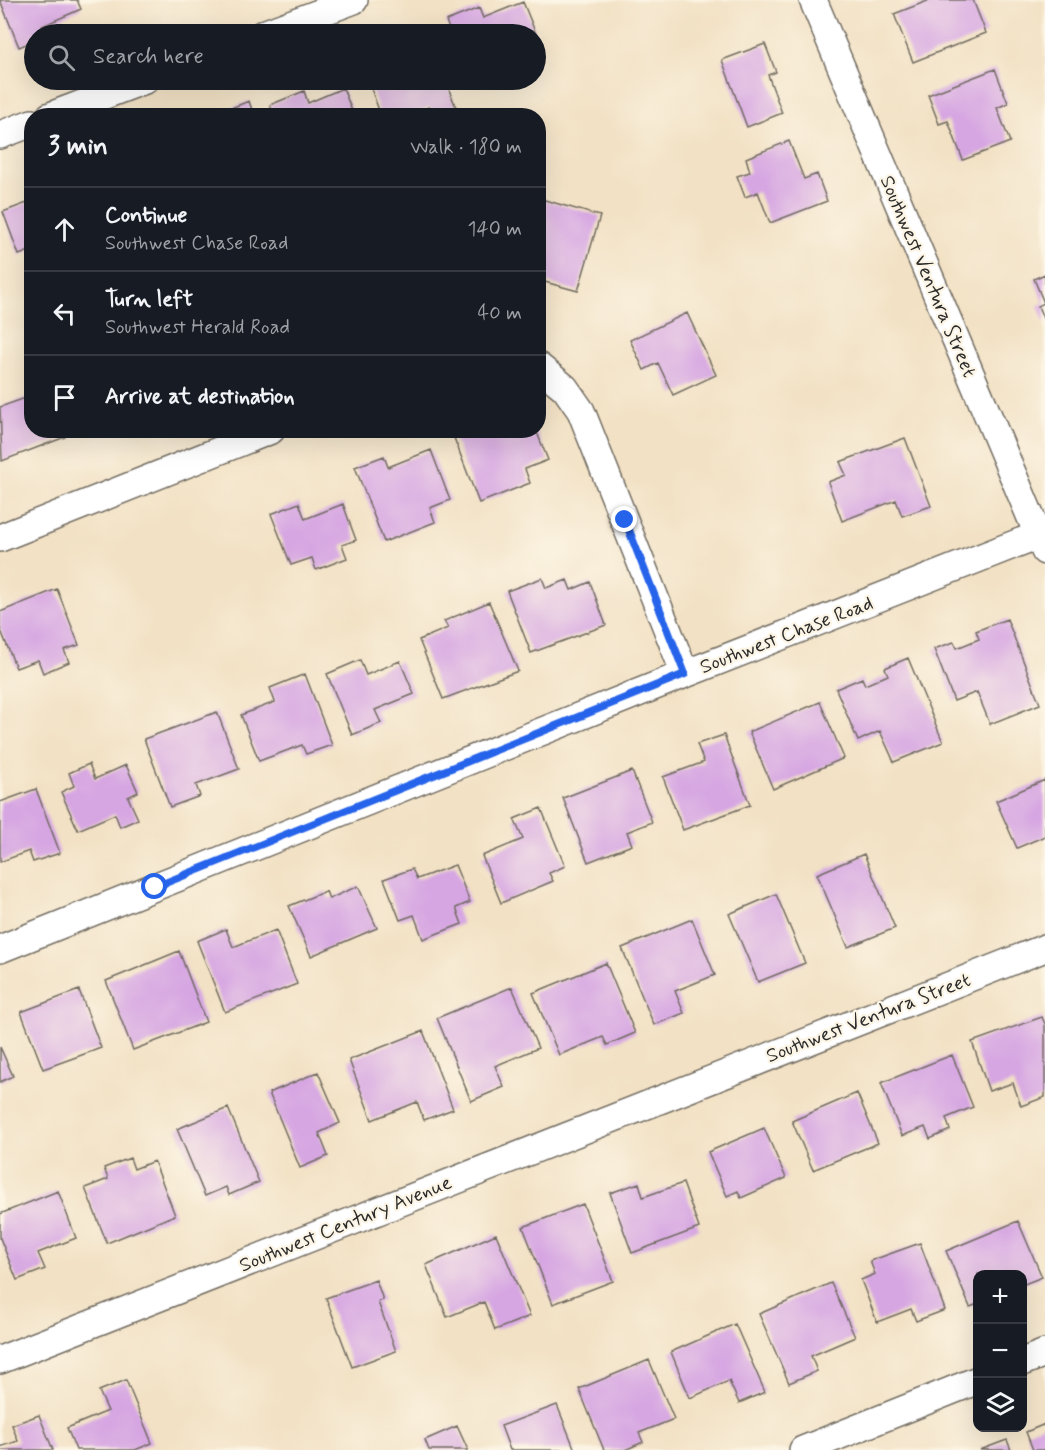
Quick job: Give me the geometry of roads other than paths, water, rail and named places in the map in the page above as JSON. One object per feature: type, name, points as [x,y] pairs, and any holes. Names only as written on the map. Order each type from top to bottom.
[{"type":"street","points":[[290,24],[354,0]]},
{"type":"street","name":"Southwest Ventura Street","points":[[813,0],[1042,544]]},
{"type":"street","points":[[71,108],[119,90]]},
{"type":"street","points":[[0,135],[24,126]]},
{"type":"street","points":[[546,373],[565,388],[581,411],[685,674]]},
{"type":"street","points":[[0,538],[251,438]]},
{"type":"street","name":"Southwest Chase Road","points":[[0,949],[685,674],[1042,544]]},
{"type":"street","name":"Southwest Ventura Street","points":[[690,1086],[1045,948]]},
{"type":"street","name":"Southwest Century Avenue","points":[[0,1360],[690,1086]]},
{"type":"street","points":[[1027,1360],[1045,1353]]},
{"type":"street","points":[[803,1450],[973,1382]]}]
